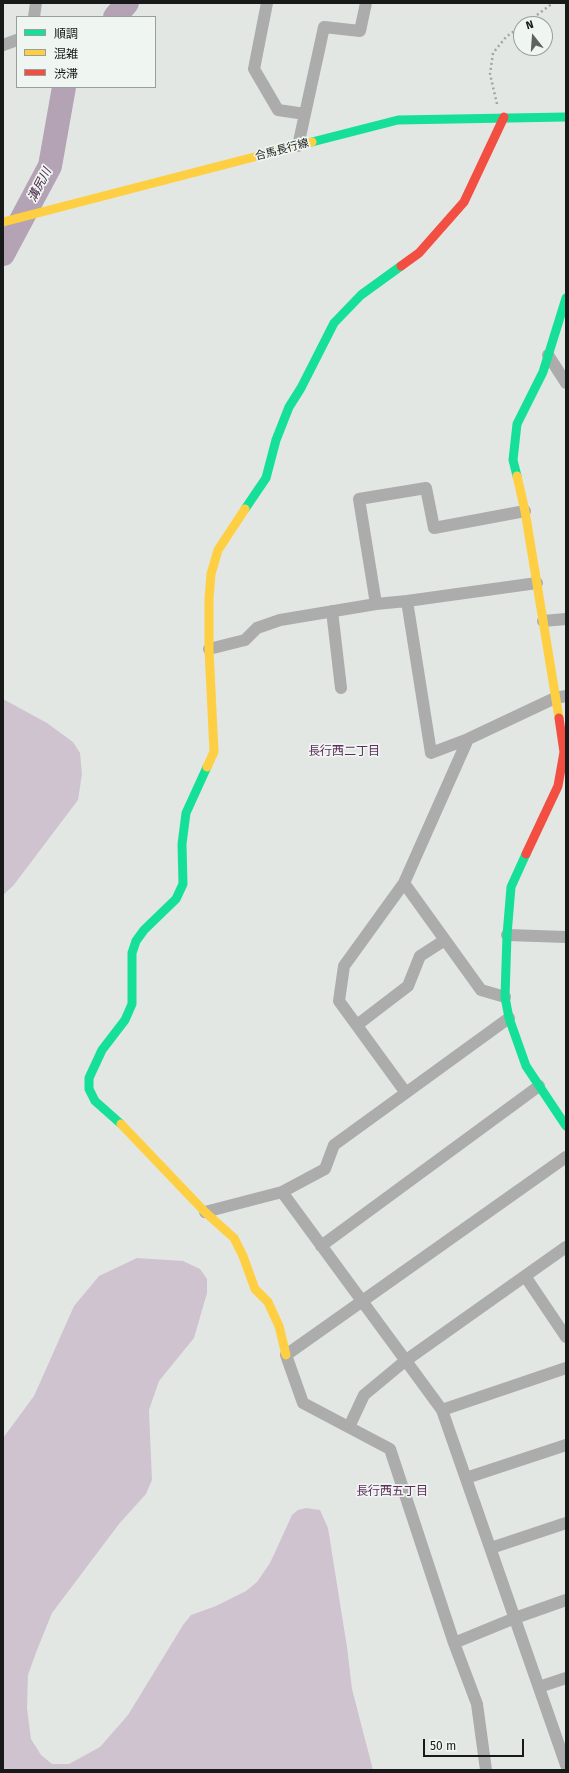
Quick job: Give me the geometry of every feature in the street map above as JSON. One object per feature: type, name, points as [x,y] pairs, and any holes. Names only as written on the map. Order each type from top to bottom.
[{"type":"street","points":[[34,16],[36,3]]},
{"type":"street","points":[[267,3],[254,69],[278,110],[305,114]]},
{"type":"street","points":[[298,146],[324,27],[360,31],[366,3]]},
{"type":"street","points":[[3,45],[16,40]]},
{"type":"street","name":"合馬長行線","points":[[3,222],[398,120],[566,117]]},
{"type":"street","points":[[486,1770],[477,1704],[454,1643],[390,1449],[304,1403],[286,1355],[279,1326],[268,1302],[255,1289],[243,1256],[234,1238],[205,1212],[126,1128],[95,1101],[89,1089],[89,1078],[102,1050],[126,1020],[132,1004],[132,953],[136,941],[144,930],[176,899],[183,884],[182,844],[186,813],[214,752],[209,649],[211,574],[218,550],[266,478],[276,440],[288,407],[301,388],[334,323],[361,294],[419,253],[464,202],[504,118]]},
{"type":"street","points":[[566,298],[543,372],[517,424],[513,460],[524,510],[543,621],[560,697],[564,752],[558,786],[512,887],[507,935],[505,997],[509,1018],[526,1066],[566,1126]]},
{"type":"street","points":[[548,355],[566,383]]},
{"type":"street","points":[[376,604],[359,499],[426,488],[434,528],[524,510]]},
{"type":"street","points":[[209,649],[245,640],[257,628],[280,620],[376,604],[537,583]]},
{"type":"street","points":[[407,601],[431,753],[468,739],[560,697]]},
{"type":"street","points":[[332,611],[341,688]]},
{"type":"street","points":[[543,621],[566,619]]},
{"type":"street","points":[[406,1093],[338,1001],[344,966],[404,883],[468,739]]},
{"type":"street","points":[[404,883],[480,990],[505,997]]},
{"type":"street","points":[[507,935],[566,937]]},
{"type":"street","points":[[357,1025],[408,986],[420,956],[445,940]]},
{"type":"street","points":[[205,1212],[282,1192],[325,1168],[334,1145],[509,1018]]},
{"type":"street","points":[[320,1246],[539,1086]]},
{"type":"street","points":[[286,1355],[362,1303],[566,1157]]},
{"type":"street","points":[[282,1192],[320,1246],[442,1410],[565,1760]]},
{"type":"street","points":[[349,1427],[364,1395],[405,1361],[566,1247]]},
{"type":"street","points":[[525,1276],[566,1337]]},
{"type":"street","points":[[442,1410],[566,1368]]},
{"type":"street","points":[[466,1478],[566,1445]]},
{"type":"street","points":[[491,1548],[566,1523]]},
{"type":"street","points":[[454,1643],[515,1618],[566,1600]]},
{"type":"street","points":[[539,1687],[566,1678]]},
{"type":"path","points":[[535,16],[553,3]]},
{"type":"path","points":[[504,118],[496,102],[490,74],[493,53],[506,37],[513,32]]},
{"type":"shaded area","points":[[3,699],[47,723],[73,742],[80,753],[82,774],[78,800],[13,886],[3,895]]},
{"type":"shaded area","points":[[137,1258],[183,1261],[200,1269],[207,1279],[207,1293],[194,1338],[159,1381],[149,1410],[152,1480],[146,1494],[119,1524],[52,1613],[37,1650],[28,1675],[27,1708],[31,1739],[41,1755],[52,1764],[69,1764],[100,1747],[128,1715],[183,1625],[191,1615],[216,1606],[246,1591],[257,1582],[270,1563],[292,1515],[298,1510],[306,1508],[320,1510],[328,1528],[347,1647],[352,1689],[373,1770],[3,1770],[3,1438],[34,1396],[74,1306],[99,1276]]},
{"type":"waterway","name":"溝尻川","points":[[116,16],[127,3]]},
{"type":"waterway","name":"溝尻川","points":[[3,254],[50,166],[64,88]]},
{"type":"traffic: fast","points":[[312,142],[398,120],[566,117]]},
{"type":"traffic: fast","points":[[245,509],[266,478],[276,440],[289,407],[301,388],[334,323],[361,295],[401,266]]},
{"type":"traffic: fast","points":[[517,476],[513,460],[517,424],[543,372],[566,298]]},
{"type":"traffic: fast","points":[[121,1124],[95,1101],[89,1089],[89,1078],[102,1050],[125,1020],[132,1004],[132,953],[136,941],[144,930],[176,899],[183,884],[182,844],[186,813],[207,767]]},
{"type":"traffic: fast","points":[[526,854],[511,887],[507,935],[505,997],[509,1018],[526,1066],[566,1126]]},
{"type":"traffic: slow","points":[[3,222],[312,142]]},
{"type":"traffic: slow","points":[[517,476],[525,511],[559,718]]},
{"type":"traffic: slow","points":[[207,767],[214,752],[209,649],[209,599],[211,574],[218,550],[245,509]]},
{"type":"traffic: slow","points":[[121,1124],[205,1212],[234,1238],[243,1256],[255,1289],[268,1302],[279,1326],[286,1355]]},
{"type":"traffic: jam","points":[[401,266],[419,253],[464,202],[504,117]]},
{"type":"traffic: jam","points":[[526,854],[558,786],[564,752],[559,718]]},
{"type":"district","name":"長行西二丁目","points":[[344,752]]},
{"type":"district","name":"長行西五丁目","points":[[392,1492]]}]
